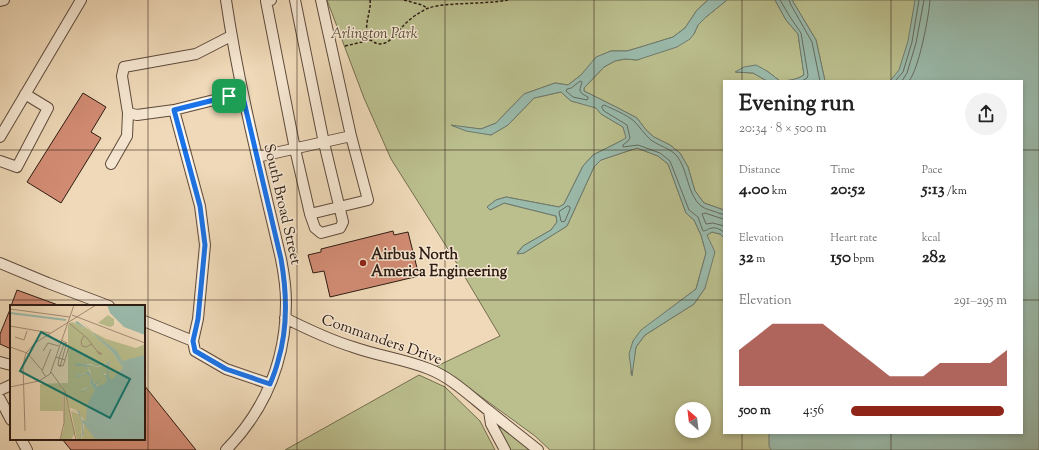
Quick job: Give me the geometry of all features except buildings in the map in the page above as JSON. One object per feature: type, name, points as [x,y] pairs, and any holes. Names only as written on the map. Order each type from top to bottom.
[{"type":"street","points":[[0,1],[4,0]]},
{"type":"street","points":[[0,137],[81,0]]},
{"type":"street","name":"South Broad Street","points":[[226,0],[242,93],[281,259],[285,281],[286,301],[286,318],[279,360],[270,384],[261,404],[249,423],[238,438],[226,450]]},
{"type":"street","points":[[271,0],[266,1],[295,149],[314,228],[321,233],[340,228],[343,222],[324,143],[295,0]]},
{"type":"street","points":[[310,214],[368,200],[352,136],[322,0]]},
{"type":"street","points":[[111,164],[127,136],[128,113],[122,76],[124,68],[196,54],[231,36]]},
{"type":"street","points":[[128,113],[137,115],[174,110],[242,93]]},
{"type":"street","points":[[0,161],[17,167],[48,108],[25,94]]},
{"type":"street","points":[[174,110],[200,206],[205,245],[198,319],[193,341],[195,351],[226,369],[270,384]]},
{"type":"street","points":[[257,157],[352,136]]},
{"type":"street","points":[[0,263],[106,305]]},
{"type":"street","name":"Commanders Drive","points":[[286,318],[352,347],[429,369],[450,380],[538,450]]},
{"type":"street","points":[[145,321],[193,341]]},
{"type":"street","points":[[0,362],[10,365]]},
{"type":"street","points":[[0,390],[10,385]]},
{"type":"street","points":[[0,399],[10,418]]},
{"type":"street","points":[[489,411],[491,424],[504,450]]},
{"type":"street","points":[[22,440],[27,450]]},
{"type":"path","points":[[370,0],[367,31],[371,40]]},
{"type":"path","points":[[404,0],[427,8]]},
{"type":"path","points":[[346,46],[371,40],[379,43],[387,42],[411,18],[427,8],[434,6],[508,0]]},
{"type":"green space","name":"Arlington Park","points":[[327,0],[708,0],[697,10],[685,28],[673,37],[627,51],[611,51],[597,57],[581,75],[568,85],[555,83],[524,94],[496,123],[481,129],[453,126],[491,135],[508,125],[534,98],[561,92],[571,101],[596,107],[601,114],[623,127],[627,138],[593,155],[583,166],[564,204],[559,207],[506,197],[496,200],[487,207],[490,210],[504,203],[556,216],[557,222],[551,230],[523,246],[517,253],[524,253],[567,226],[594,167],[601,160],[637,148],[658,156],[668,164],[686,213],[694,220],[701,235],[706,253],[696,289],[667,311],[633,341],[631,374],[636,347],[645,335],[694,304],[705,288],[707,235],[712,232],[720,234],[723,237],[723,434],[932,434],[931,450],[550,450],[535,436],[454,377],[435,367],[500,336],[453,257],[391,159],[364,98]]},
{"type":"green space","points":[[727,0],[775,0],[786,20],[798,34],[804,75],[794,80],[779,80],[767,71],[736,72],[753,73],[765,80],[723,80],[723,210],[704,203],[695,191],[688,167],[680,153],[670,145],[654,137],[646,130],[637,118],[584,91],[584,88],[604,67],[615,61],[625,59],[637,60],[694,34],[698,25]]},
{"type":"green space","points":[[792,0],[1039,0],[1022,80],[825,80],[816,40]]},
{"type":"green space","points":[[419,375],[445,387],[480,421],[495,450],[285,450]]},
{"type":"green space","points":[[500,426],[532,450],[509,450],[497,428]]},
{"type":"water","points":[[708,0],[727,0],[698,25],[690,39],[677,47],[637,60],[625,59],[615,61],[604,67],[584,88],[584,91],[637,118],[646,130],[654,137],[670,145],[680,153],[688,167],[695,191],[704,203],[723,210],[723,237],[720,234],[712,232],[707,235],[715,252],[705,288],[694,304],[645,335],[636,347],[632,376],[629,354],[633,341],[641,330],[696,289],[706,253],[701,235],[694,220],[686,213],[668,164],[658,156],[637,148],[601,160],[594,167],[567,226],[524,253],[517,254],[523,246],[551,230],[557,222],[556,216],[504,203],[490,210],[487,207],[496,200],[506,197],[559,207],[564,204],[583,166],[593,155],[626,138],[623,127],[601,114],[596,108],[571,101],[561,92],[534,98],[508,125],[491,135],[466,131],[451,125],[481,129],[496,123],[524,94],[555,83],[568,85],[581,75],[596,57],[611,51],[627,51],[673,37],[685,28],[697,10]]},
{"type":"water","points":[[775,0],[792,0],[816,40],[825,80],[788,80],[804,75],[798,34],[786,20]]},
{"type":"water","points":[[915,0],[1039,0],[1039,450],[771,450],[769,446],[769,434],[1023,434],[1023,80],[891,80],[899,70],[908,41]]},
{"type":"water","points":[[756,65],[779,80],[765,80],[753,73],[735,72],[744,67]]},
{"type":"place","name":"Airbus North America Engineering","points":[[363,263]]},
{"type":"route","points":[[242,93],[285,281],[286,318],[283,339],[279,360],[270,384],[226,369],[195,351],[193,341],[198,319],[205,245],[200,206],[174,110],[229,96],[242,93]]}]
